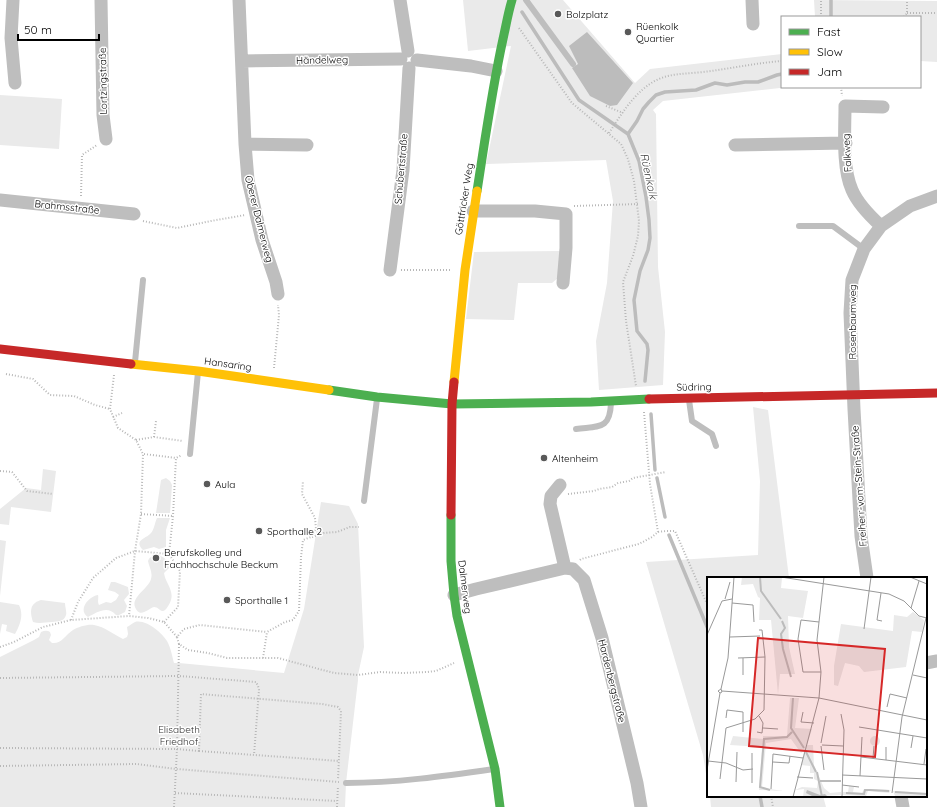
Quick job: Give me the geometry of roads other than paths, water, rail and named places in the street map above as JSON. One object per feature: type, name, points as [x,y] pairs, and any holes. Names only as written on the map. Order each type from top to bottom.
[{"type":"street","points":[[13,0],[11,38],[15,82]]},
{"type":"street","name":"Lortzingstraße","points":[[101,0],[103,115],[106,139]]},
{"type":"street","name":"Oberer Dalmerweg","points":[[239,0],[248,180],[262,240],[276,282],[278,294]]},
{"type":"street","name":"Schubertstraße","points":[[390,270],[403,170],[409,59],[400,0]]},
{"type":"street","name":"Göttfricker Weg","points":[[452,404],[464,270],[496,71],[508,12],[512,0]]},
{"type":"street","points":[[752,0],[753,24]]},
{"type":"street","name":"Händelweg","points":[[242,61],[409,59],[471,66],[496,71]]},
{"type":"street","name":"Falkweg","points":[[881,226],[864,208],[852,190],[848,178],[846,167],[845,106],[883,108]]},
{"type":"street","points":[[735,145],[846,143]]},
{"type":"street","points":[[245,144],[307,145]]},
{"type":"street","name":"Rosenbaumweg","points":[[854,394],[850,313],[852,280],[864,249],[881,226],[910,206],[937,196]]},
{"type":"street","name":"Brahmsstraße","points":[[0,200],[134,214]]},
{"type":"street","points":[[473,211],[535,211],[566,214],[566,248],[563,283]]},
{"type":"street","name":"Hansaring","points":[[0,349],[198,371],[377,397],[452,404]]},
{"type":"street","name":"Südring","points":[[452,404],[937,393]]},
{"type":"street","name":"Freiherr-vom-Stein-Straße","points":[[854,394],[861,536],[867,577]]},
{"type":"street","name":"Dalmerweg","points":[[452,404],[450,561],[454,595],[495,769],[500,807]]},
{"type":"street","name":"Hardenbergstraße","points":[[560,486],[551,496],[550,504],[569,569],[584,580],[602,638],[637,783],[641,807]]},
{"type":"street","points":[[454,595],[569,569]]},
{"type":"street","points":[[927,663],[937,661]]},
{"type":"street","points":[[901,797],[903,807]]},
{"type":"lane","points":[[526,0],[573,64]]},
{"type":"lane","points":[[799,226],[833,226],[864,249]]},
{"type":"lane","points":[[135,364],[143,280]]},
{"type":"lane","points":[[190,454],[198,371]]},
{"type":"lane","points":[[364,501],[377,397]]},
{"type":"lane","points":[[689,398],[692,421],[712,434],[716,446]]},
{"type":"lane","points":[[576,429],[600,426],[608,421],[611,414],[611,401]]},
{"type":"lane","points":[[346,783],[406,781],[495,769]]},
{"type":"waterway","points":[[831,0],[831,16]]},
{"type":"waterway","name":"Rüenkolk","points":[[522,12],[579,100],[628,134],[639,161],[646,197],[650,238],[648,250],[640,271],[634,300],[637,331],[647,344],[648,350],[645,381]]},
{"type":"waterway","points":[[628,134],[643,109],[656,95],[665,92],[696,90],[715,83],[727,85],[745,82],[758,82],[781,74]]},
{"type":"waterway","name":"Rüenkolk","points":[[651,414],[655,470]]},
{"type":"waterway","name":"Rüenkolk","points":[[657,478],[665,517]]},
{"type":"waterway","name":"Rüenkolk","points":[[669,535],[707,627]]},
{"type":"waterway","name":"Rüenkolk","points":[[760,797],[762,807]]},
{"type":"place","name":"Bolzplatz","points":[[558,14]]},
{"type":"place","name":"Rüenkolk Quartier","points":[[628,32]]},
{"type":"place","name":"Altenheim","points":[[544,458]]},
{"type":"place","name":"Aula","points":[[207,484]]},
{"type":"place","name":"Sporthalle 2","points":[[259,531]]},
{"type":"place","name":"Berufskolleg und Fachhochschule Beckum","points":[[156,558]]},
{"type":"place","name":"Sporthalle 1","points":[[227,600]]},
{"type":"park label","name":"Elisabeth Friedhof","points":[[179,734]]}]
